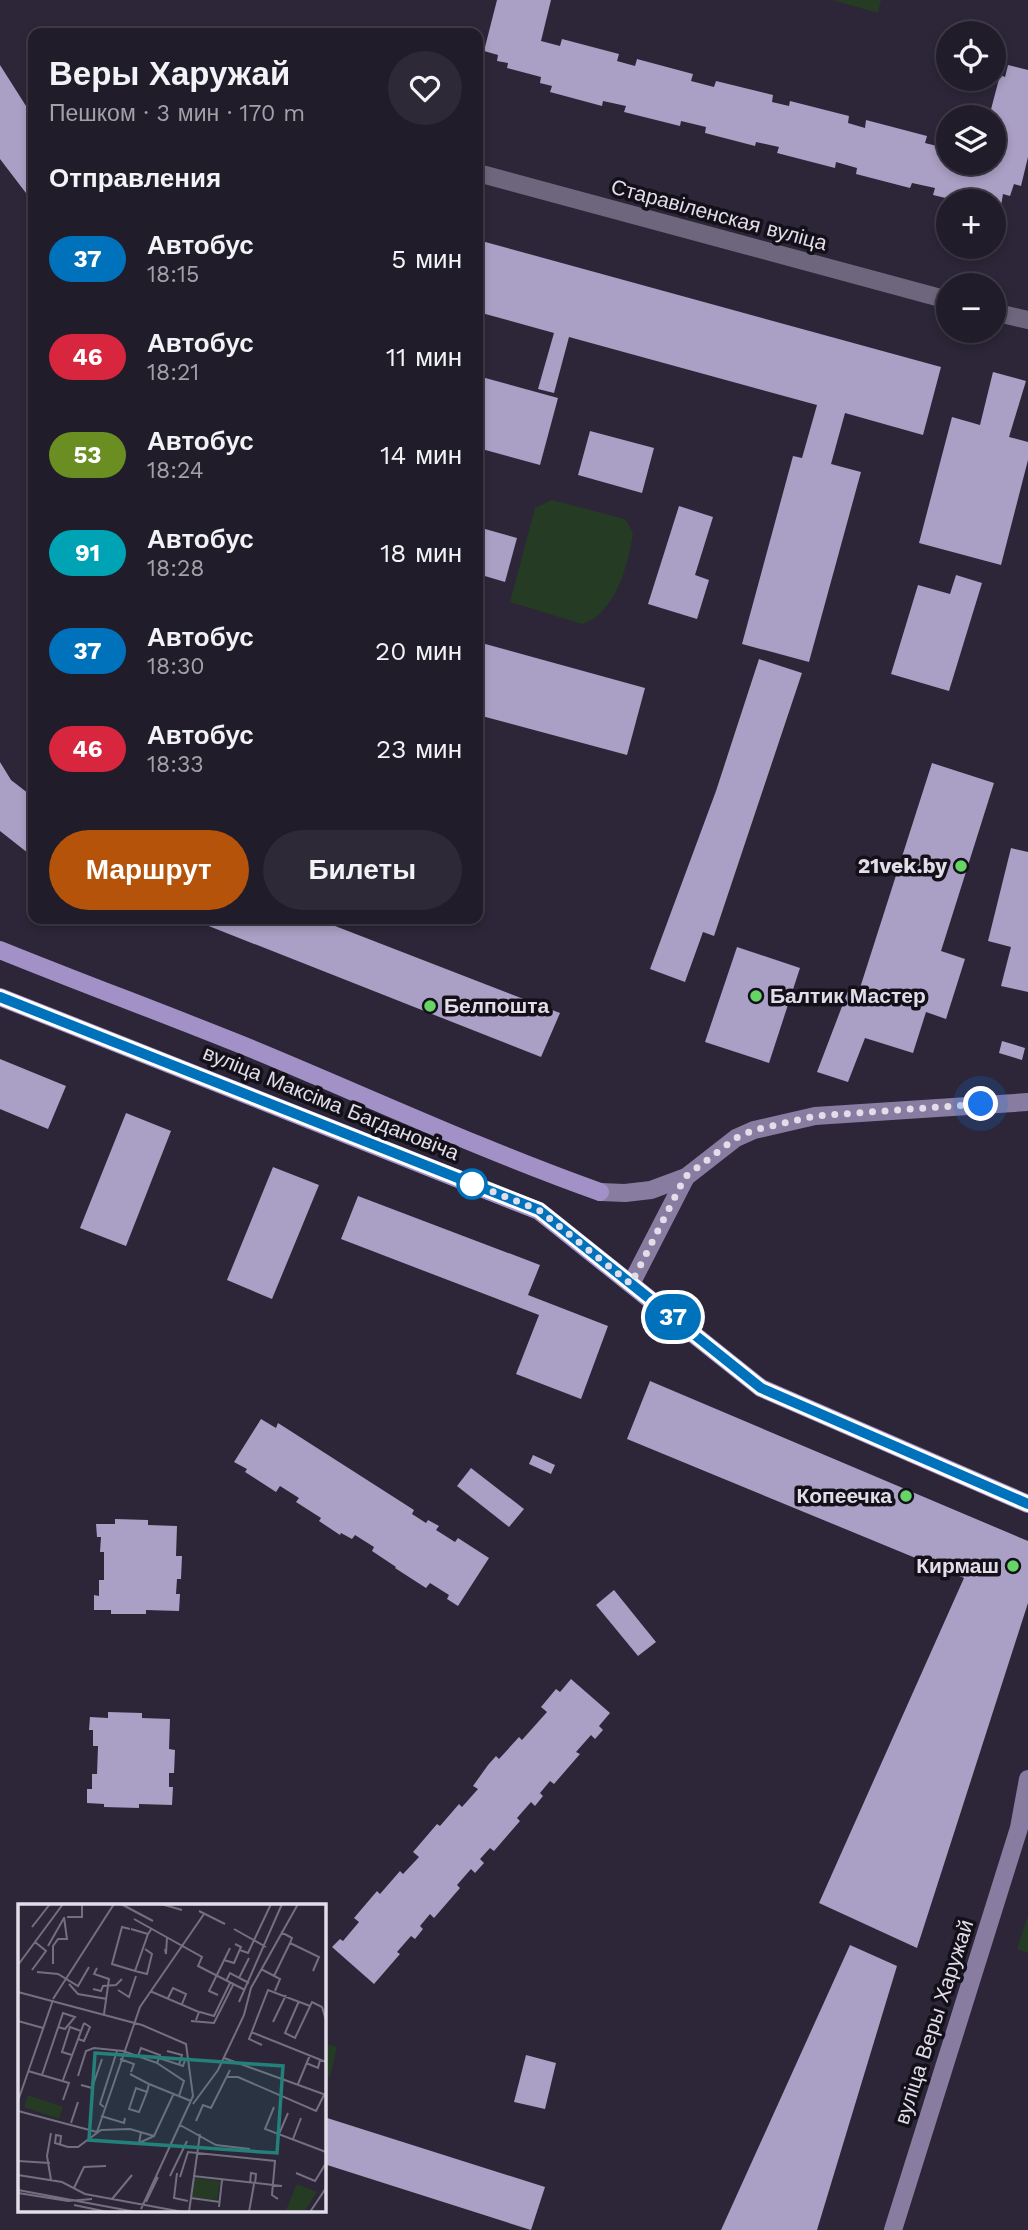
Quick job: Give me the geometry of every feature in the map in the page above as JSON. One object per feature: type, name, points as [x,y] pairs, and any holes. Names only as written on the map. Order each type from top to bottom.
[{"type":"main road","name":"вуліца Максіма Багдановіча","points":[[0,950],[251,1049],[531,1167],[600,1192],[625,1194],[651,1190],[685,1177]]},
{"type":"main road","name":"вуліца Максіма Багдановіча","points":[[0,997],[539,1210],[761,1388],[1028,1504]]},
{"type":"main road","points":[[631,1284],[685,1177],[736,1138],[754,1130],[815,1116],[1028,1102]]},
{"type":"main road","name":"вуліца Веры Харужай","points":[[1019,1828],[1028,1779]]},
{"type":"main road","name":"вуліца Веры Харужай","points":[[893,2230],[1019,1828],[1028,1808]]},
{"type":"street","name":"Старавіленская вуліца","points":[[483,174],[936,297]]},
{"type":"street","points":[[1006,315],[1028,320]]},
{"type":"green space","points":[[832,0],[881,0],[878,13]]},
{"type":"green space","points":[[552,500],[625,519],[633,533],[626,566],[612,599],[595,617],[582,624],[510,602],[535,508]]},
{"type":"green space","points":[[1028,1916],[1028,1953],[1017,1949]]},
{"type":"green space","points":[[326,2044],[337,2047],[330,2077],[326,2076]]},
{"type":"building","points":[[497,0],[551,0],[541,41],[560,46],[562,39],[619,54],[617,61],[635,66],[637,59],[693,74],[691,81],[714,87],[716,81],[773,95],[772,102],[789,106],[790,101],[849,116],[848,123],[865,128],[866,120],[927,136],[925,143],[936,146],[936,175],[1006,175],[1006,105],[992,105],[996,91],[1006,91],[1008,65],[1028,70],[1028,157],[1021,186],[1014,184],[1010,196],[1006,195],[1006,189],[936,189],[936,196],[933,195],[935,188],[912,183],[910,188],[856,174],[857,168],[836,162],[835,168],[777,153],[779,147],[756,142],[755,146],[705,133],[706,127],[681,121],[680,126],[624,112],[626,106],[603,101],[602,106],[550,92],[552,86],[540,83],[541,77],[507,68],[508,63],[497,61],[498,55],[484,51]]},
{"type":"building","points":[[0,65],[28,109],[28,196],[0,159]]},
{"type":"building","points":[[483,241],[941,367],[923,435],[845,413],[831,464],[861,472],[809,662],[742,644],[793,456],[802,458],[817,405],[569,337],[554,393],[538,389],[554,333],[483,313]]},
{"type":"building","points":[[993,372],[1026,381],[1009,437],[1028,442],[1028,460],[1001,565],[919,543],[952,417],[980,425]]},
{"type":"building","points":[[483,377],[558,398],[540,465],[483,449]]},
{"type":"building","points":[[590,431],[654,448],[642,493],[578,475]]},
{"type":"building","points":[[679,506],[713,517],[695,575],[709,580],[697,619],[648,604]]},
{"type":"building","points":[[483,528],[517,538],[505,582],[483,575]]},
{"type":"building","points":[[956,575],[982,583],[949,691],[891,674],[918,585],[950,594]]},
{"type":"building","points":[[483,643],[645,688],[627,755],[483,716]]},
{"type":"building","points":[[759,659],[802,673],[714,936],[703,932],[685,982],[650,969],[716,791]]},
{"type":"building","points":[[0,762],[11,780],[28,793],[28,853],[0,831]]},
{"type":"building","points":[[932,763],[994,783],[941,951],[965,959],[946,1019],[926,1012],[913,1053],[865,1038],[848,1082],[817,1072],[849,988],[859,991]]},
{"type":"building","points":[[1011,848],[1028,852],[1028,992],[1001,986],[1011,947],[988,941]]},
{"type":"building","points":[[204,924],[330,924],[560,1013],[541,1057]]},
{"type":"building","name":"Балтик Мастер","points":[[737,947],[800,968],[769,1063],[705,1042]]},
{"type":"building","points":[[1002,1041],[1025,1048],[1022,1060],[999,1053]]},
{"type":"building","points":[[0,1059],[66,1086],[48,1129],[0,1109]]},
{"type":"building","points":[[126,1113],[171,1131],[126,1246],[80,1228]]},
{"type":"building","points":[[273,1167],[319,1185],[272,1299],[227,1280]]},
{"type":"building","points":[[358,1196],[540,1265],[528,1295],[608,1326],[581,1399],[516,1374],[539,1315],[341,1239]]},
{"type":"building","points":[[650,1381],[1028,1541],[1028,1603],[917,1948],[819,1903],[964,1578],[627,1439]]},
{"type":"building","points":[[261,1419],[276,1428],[278,1423],[414,1510],[412,1514],[426,1523],[428,1520],[439,1526],[436,1530],[455,1542],[458,1538],[489,1558],[458,1606],[447,1599],[449,1595],[430,1583],[426,1588],[395,1568],[372,1551],[374,1547],[355,1535],[352,1539],[341,1533],[340,1535],[319,1521],[321,1518],[296,1502],[299,1498],[280,1486],[276,1492],[234,1462]]},
{"type":"building","points":[[533,1455],[555,1465],[551,1474],[529,1464]]},
{"type":"building","points":[[471,1468],[524,1509],[509,1527],[457,1486]]},
{"type":"building","points":[[115,1519],[148,1520],[148,1525],[177,1526],[176,1556],[182,1556],[181,1579],[177,1579],[176,1594],[180,1594],[179,1611],[146,1610],[146,1614],[111,1614],[111,1610],[94,1610],[94,1595],[99,1596],[99,1580],[104,1580],[104,1552],[100,1552],[101,1537],[97,1537],[96,1524],[115,1524]]},
{"type":"building","points":[[614,1590],[656,1642],[638,1656],[596,1605]]},
{"type":"building","points":[[571,1679],[610,1713],[599,1726],[603,1730],[595,1739],[591,1735],[576,1752],[580,1754],[554,1784],[550,1781],[540,1793],[543,1796],[535,1806],[531,1802],[517,1818],[520,1821],[494,1851],[490,1848],[480,1859],[484,1863],[475,1873],[471,1869],[457,1885],[460,1888],[434,1918],[430,1914],[420,1926],[423,1929],[415,1939],[411,1936],[397,1952],[400,1954],[374,1984],[332,1947],[340,1939],[343,1941],[359,1922],[354,1918],[377,1891],[380,1894],[400,1871],[403,1874],[419,1857],[413,1852],[437,1824],[440,1826],[459,1804],[462,1807],[478,1789],[473,1786],[488,1765],[496,1756],[499,1759],[519,1737],[522,1740],[547,1712],[541,1707],[556,1689],[560,1692]]},
{"type":"building","points":[[108,1712],[142,1713],[142,1718],[170,1719],[169,1749],[175,1750],[174,1773],[169,1773],[169,1787],[173,1787],[172,1805],[139,1804],[139,1808],[104,1807],[104,1804],[87,1803],[87,1789],[92,1789],[92,1774],[97,1774],[98,1746],[93,1746],[93,1730],[89,1730],[90,1717],[108,1718]]},
{"type":"building","points":[[850,1945],[897,1966],[817,2230],[721,2230]]},
{"type":"building","points":[[526,2055],[556,2063],[545,2109],[514,2102]]},
{"type":"building","points":[[326,2118],[545,2187],[531,2230],[326,2165]]},
{"type":"bus line","name":"37","points":[[0,997],[539,1210],[761,1388],[1028,1504]]},
{"type":"place","name":"21vek.by","points":[[961,866]]},
{"type":"place","name":"Балтик Мастер","points":[[756,996]]},
{"type":"place","name":"Белпошта","points":[[430,1006]]},
{"type":"place","name":"Копеечка","points":[[906,1496]]},
{"type":"place","name":"Кирмаш","points":[[1013,1566]]},
{"type":"route","points":[[472,1184],[539,1210],[631,1284],[685,1177],[736,1138],[754,1130],[815,1116],[981,1104]]}]
